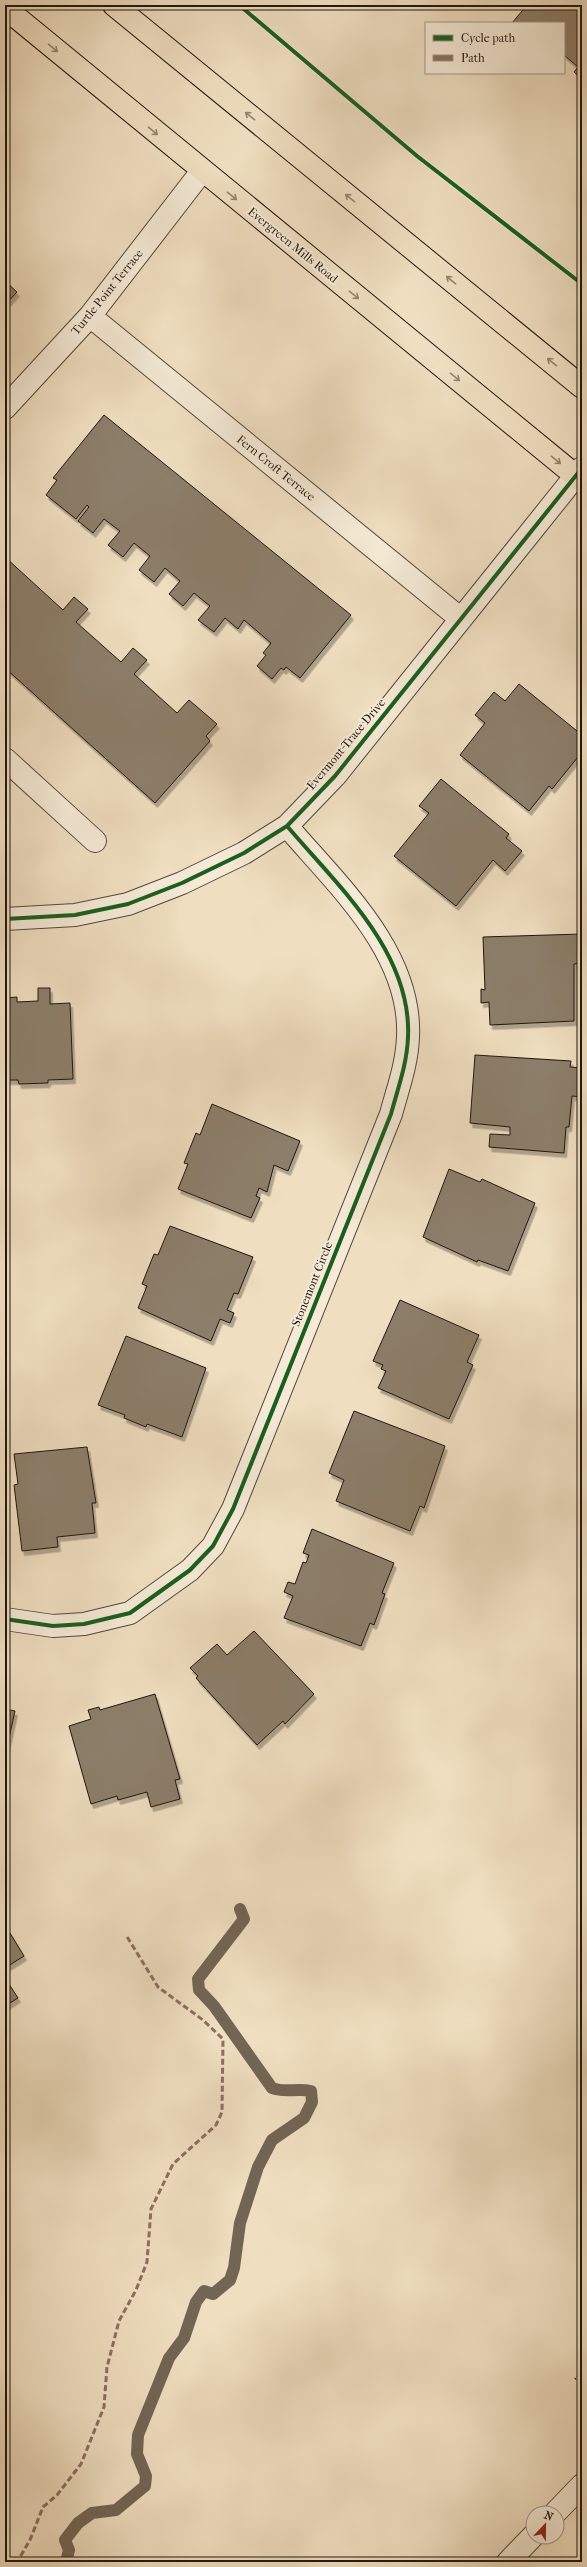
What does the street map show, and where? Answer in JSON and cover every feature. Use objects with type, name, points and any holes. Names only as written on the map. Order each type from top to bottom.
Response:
[{"type":"main road","points":[[114,5],[582,387]]},
{"type":"main road","name":"Evergreen Mills Road","points":[[5,8],[202,171],[580,475]]},
{"type":"street","name":"Turtle Point Terrace","points":[[5,408],[90,316],[202,171]]},
{"type":"street","name":"Fern Croft Terrace","points":[[90,316],[462,619]]},
{"type":"street","name":"Evermont Trace Drive","points":[[5,919],[75,915],[128,904],[182,883],[237,856],[287,826],[335,776],[580,475]]},
{"type":"street","points":[[5,760],[95,841]]},
{"type":"street","name":"Stonemont Circle","points":[[5,1619],[53,1626],[84,1624],[130,1613],[190,1570],[213,1546],[233,1509],[391,1114],[406,1063],[408,1035],[403,993],[385,949],[354,904],[287,826]]},
{"type":"street","points":[[563,2505],[582,2485]]},
{"type":"street","points":[[508,2562],[525,2544]]},
{"type":"path","points":[[239,5],[417,156],[582,284]]},
{"type":"path","points":[[575,2379],[582,2373]]},
{"type":"building","points":[[527,5],[582,5],[582,79],[574,72],[578,67],[565,56],[565,22],[513,22]]},
{"type":"building","points":[[5,281],[17,292],[5,305]]},
{"type":"building","points":[[104,415],[351,615],[300,678],[286,667],[284,670],[281,668],[272,679],[257,666],[266,655],[263,653],[271,643],[244,620],[238,629],[225,618],[214,632],[198,620],[210,606],[194,593],[183,606],[169,594],[180,581],[165,568],[154,582],[139,570],[150,556],[134,543],[123,557],[108,545],[120,531],[104,519],[93,533],[78,521],[89,507],[87,505],[76,519],[46,495],[57,480],[53,478]]},
{"type":"building","points":[[5,557],[63,610],[74,597],[88,609],[76,622],[121,662],[133,648],[147,660],[134,674],[177,713],[189,700],[217,724],[206,736],[210,741],[155,803],[5,668]]},
{"type":"building","points":[[519,684],[582,735],[582,752],[552,789],[549,786],[529,811],[460,755],[485,723],[475,715],[494,692],[505,701]]},
{"type":"building","points":[[441,779],[509,834],[506,838],[522,851],[505,871],[493,860],[456,906],[394,856],[429,813],[419,806]]},
{"type":"building","points":[[582,934],[582,963],[574,964],[574,1021],[490,1025],[489,1002],[481,1003],[481,989],[485,990],[483,937]]},
{"type":"building","points":[[38,988],[50,988],[50,1004],[70,1003],[73,1079],[48,1080],[48,1083],[19,1084],[18,1080],[5,1080],[5,998],[17,997],[17,1002],[38,1001]]},
{"type":"building","points":[[475,1055],[571,1061],[570,1067],[582,1068],[582,1097],[572,1096],[569,1127],[566,1127],[564,1153],[489,1147],[490,1134],[510,1135],[510,1127],[470,1123]]},
{"type":"building","points":[[212,1104],[300,1141],[288,1171],[274,1165],[267,1192],[259,1188],[256,1196],[260,1198],[251,1218],[178,1189],[188,1164],[184,1163],[196,1133],[200,1135]]},
{"type":"building","points":[[449,1169],[480,1182],[482,1179],[535,1203],[508,1271],[478,1260],[477,1262],[423,1237]]},
{"type":"building","points":[[170,1226],[253,1257],[238,1294],[234,1293],[227,1310],[234,1313],[230,1323],[220,1319],[211,1341],[138,1308],[147,1286],[142,1284],[154,1254],[158,1255]]},
{"type":"building","points":[[400,1300],[479,1335],[467,1362],[473,1365],[449,1419],[378,1388],[386,1371],[381,1369],[383,1365],[373,1361]]},
{"type":"building","points":[[126,1336],[206,1368],[182,1437],[147,1424],[146,1427],[124,1418],[125,1415],[98,1405]]},
{"type":"building","points":[[354,1411],[445,1446],[424,1508],[420,1506],[410,1531],[336,1501],[344,1480],[329,1473]]},
{"type":"building","points":[[87,1447],[96,1503],[92,1503],[95,1533],[57,1537],[58,1547],[22,1551],[14,1485],[18,1484],[14,1454]]},
{"type":"building","points":[[312,1529],[394,1563],[382,1593],[385,1594],[374,1625],[370,1623],[361,1646],[284,1618],[293,1596],[284,1592],[288,1582],[295,1584],[303,1562],[306,1563],[309,1555],[303,1553]]},
{"type":"building","points":[[254,1631],[314,1694],[285,1724],[283,1721],[257,1745],[196,1678],[198,1676],[190,1668],[217,1644],[227,1655]]},
{"type":"building","points":[[155,1694],[180,1779],[175,1780],[180,1799],[151,1807],[147,1792],[118,1800],[117,1796],[91,1804],[69,1726],[91,1719],[88,1710],[99,1707],[100,1710]]},
{"type":"building","points":[[5,1709],[15,1711],[5,1756]]},
{"type":"building","points":[[10,1933],[24,1956],[5,1968],[5,1936]]},
{"type":"building","points":[[5,1978],[18,1998],[5,2006]]},
{"type":"waterway","points":[[66,2562],[69,2550],[65,2540],[78,2523],[92,2513],[116,2510],[145,2486],[146,2476],[137,2454],[138,2435],[169,2358],[184,2338],[196,2302],[204,2291],[213,2294],[230,2280],[234,2268],[240,2223],[258,2167],[272,2140],[304,2118],[312,2102],[311,2091],[282,2090],[272,2088],[214,2006],[199,1990],[198,1979],[244,1919],[240,1909]]},
{"type":"marked path","points":[[14,2562],[20,2557],[30,2540],[43,2507],[57,2495],[81,2464],[104,2407],[107,2367],[119,2321],[136,2290],[147,2262],[151,2209],[173,2164],[216,2125],[222,2112],[223,2039],[203,2020],[158,1987],[126,1935]]},
{"type":"cycle path","points":[[239,5],[417,156],[582,284]]},
{"type":"cycle path","points":[[5,919],[75,915],[128,904],[182,883],[244,853],[287,826],[335,776],[582,468]]},
{"type":"cycle path","points":[[5,1619],[53,1626],[84,1624],[130,1613],[190,1570],[213,1546],[233,1509],[391,1114],[404,1066],[408,1037],[406,1006],[398,976],[385,948],[368,922],[328,872],[287,826]]}]
